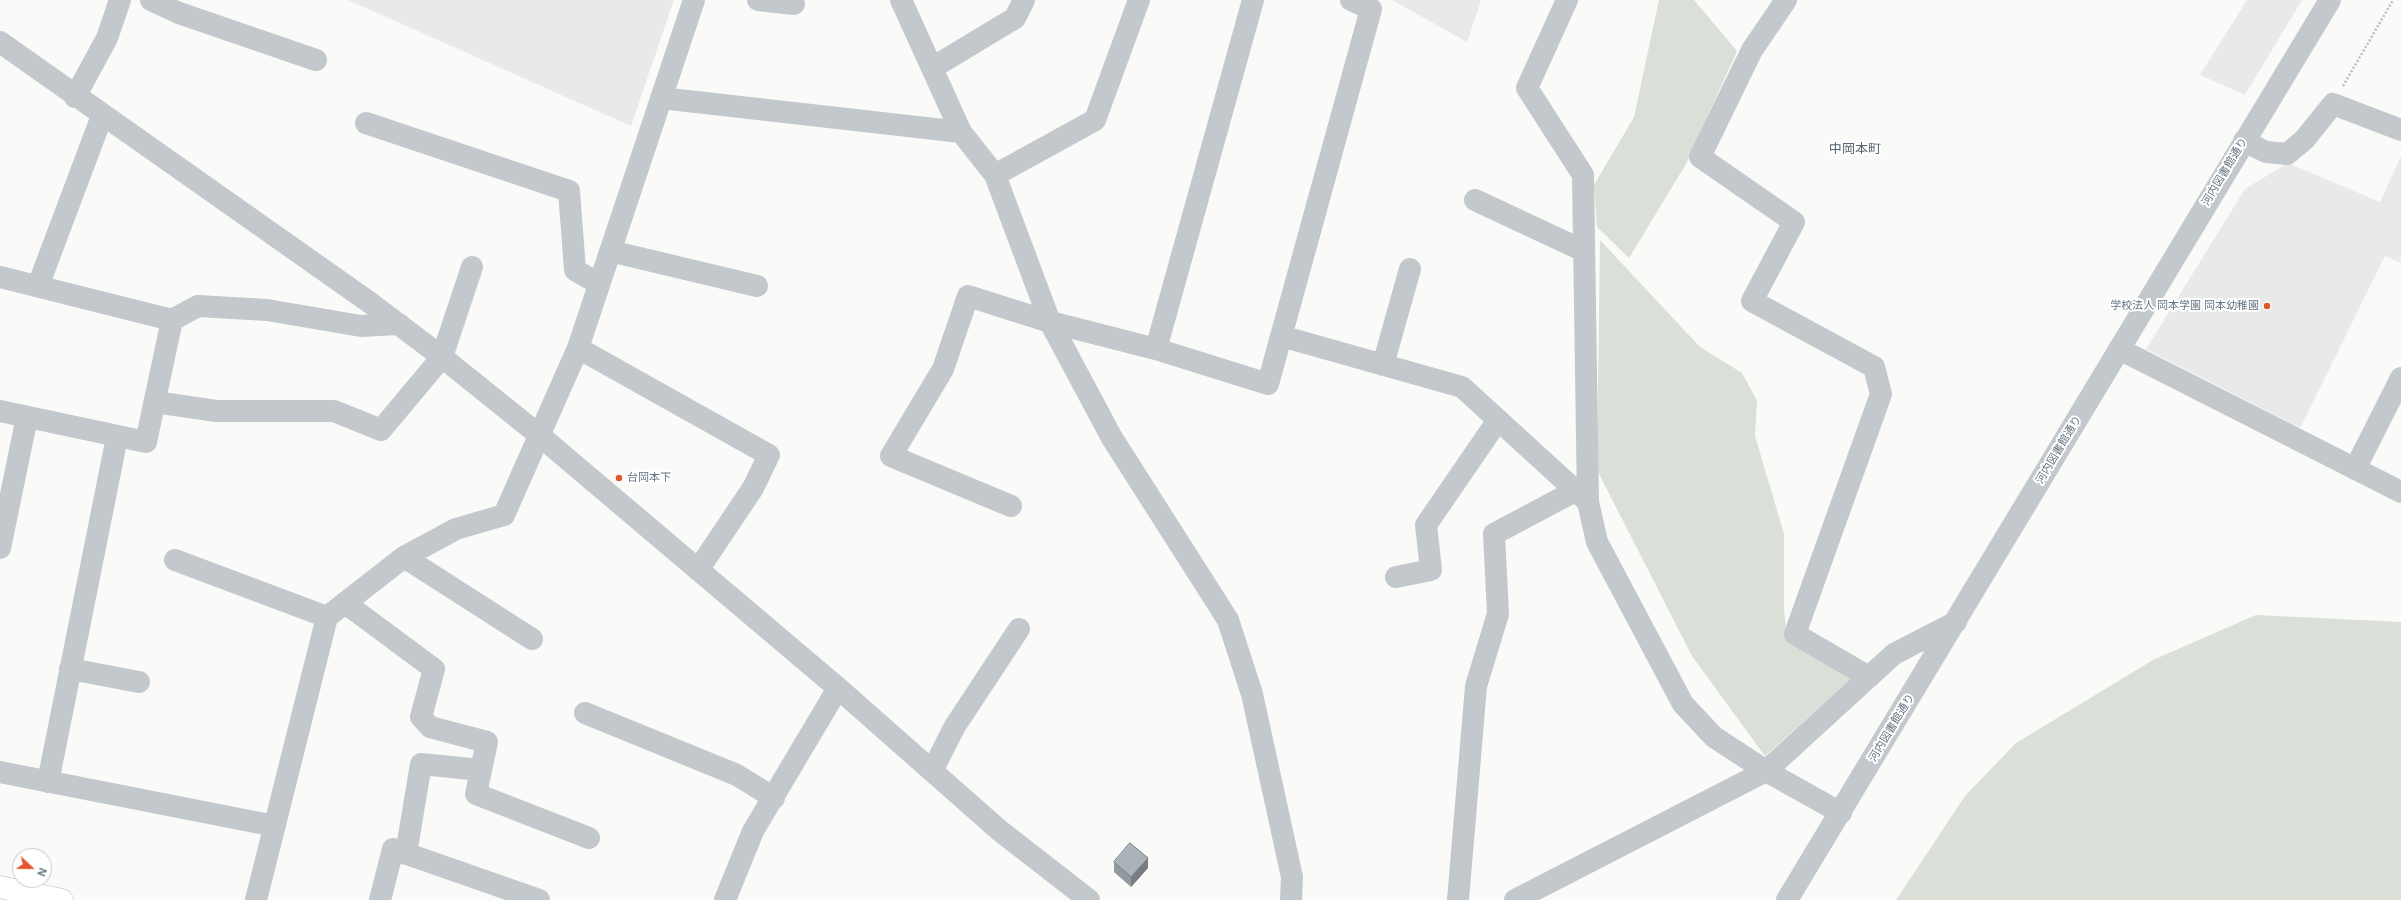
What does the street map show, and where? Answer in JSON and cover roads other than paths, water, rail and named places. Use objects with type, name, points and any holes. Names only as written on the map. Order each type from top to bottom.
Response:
[{"type":"main road","points":[[0,887],[62,900]]},
{"type":"street","points":[[75,96],[107,38],[120,0]]},
{"type":"street","points":[[151,0],[179,13],[316,60]]},
{"type":"street","points":[[256,900],[328,617],[404,557],[456,529],[504,515],[578,348],[694,0]]},
{"type":"street","points":[[758,0],[794,4]]},
{"type":"street","points":[[901,0],[961,132],[995,175],[1050,322],[1112,438],[1228,620],[1252,694],[1259,724],[1292,877],[1291,900]]},
{"type":"street","points":[[932,68],[1015,18],[1024,0]]},
{"type":"street","points":[[995,175],[1095,120],[1140,0]]},
{"type":"street","points":[[1156,349],[1253,0]]},
{"type":"street","points":[[1011,506],[891,456],[943,369],[968,296],[1050,322],[1156,349],[1268,384],[1371,9],[1351,0]]},
{"type":"street","points":[[1567,0],[1527,88],[1583,175],[1584,251],[1582,496],[1598,542],[1683,704],[1714,737],[1766,771],[1841,813]]},
{"type":"street","points":[[1786,0],[1752,50],[1700,157],[1794,222],[1752,301],[1874,367],[1881,394],[1795,634],[1869,677]]},
{"type":"street","name":"河内図書館通り","points":[[1787,900],[1841,813],[2330,0]]},
{"type":"street","points":[[0,42],[102,116],[262,226],[399,324],[442,357],[539,435],[838,688],[998,830],[1089,900]]},
{"type":"street","points":[[661,98],[961,132]]},
{"type":"street","points":[[2244,141],[2266,152],[2287,154],[2304,140],[2333,104],[2401,130]]},
{"type":"street","points":[[38,286],[102,116]]},
{"type":"street","points":[[366,123],[569,191],[575,270],[599,284]]},
{"type":"street","points":[[1476,200],[1584,251]]},
{"type":"street","points":[[610,250],[757,286]]},
{"type":"street","points":[[155,402],[216,411],[334,411],[381,430],[442,357],[472,267]]},
{"type":"street","points":[[1384,365],[1410,269]]},
{"type":"street","points":[[0,277],[172,320],[198,306],[267,310],[361,326],[399,324]]},
{"type":"street","points":[[0,411],[146,442],[172,320]]},
{"type":"street","points":[[1281,336],[1462,387],[1582,496]]},
{"type":"street","points":[[578,348],[769,455],[753,488],[698,570]]},
{"type":"street","points":[[2119,349],[2401,492]]},
{"type":"street","points":[[2355,469],[2401,378]]},
{"type":"street","points":[[0,548],[27,417]]},
{"type":"street","points":[[1396,577],[1431,570],[1426,525],[1498,420]]},
{"type":"street","points":[[48,782],[118,437]]},
{"type":"street","points":[[1458,900],[1476,686],[1498,614],[1494,534],[1582,496]]},
{"type":"street","points":[[404,557],[532,639]]},
{"type":"street","points":[[175,560],[328,617]]},
{"type":"street","points":[[345,603],[434,669],[421,717],[430,727],[487,742],[476,794],[589,838]]},
{"type":"street","points":[[1515,900],[1766,771],[1894,654],[1956,622]]},
{"type":"street","points":[[932,771],[955,726],[1019,629]]},
{"type":"street","points":[[70,669],[139,682]]},
{"type":"street","points":[[725,900],[753,831],[838,688]]},
{"type":"street","points":[[585,713],[737,775],[774,798]]},
{"type":"street","points":[[406,854],[421,764],[481,770]]},
{"type":"street","points":[[0,772],[275,826]]},
{"type":"street","points":[[380,900],[393,849],[539,900]]},
{"type":"place","name":"学校法人 岡本学園 岡本幼稚園","points":[[2267,306]]},
{"type":"place","name":"台岡本下","points":[[619,478]]},
{"type":"district","name":"中岡本町","points":[[1855,150]]}]
